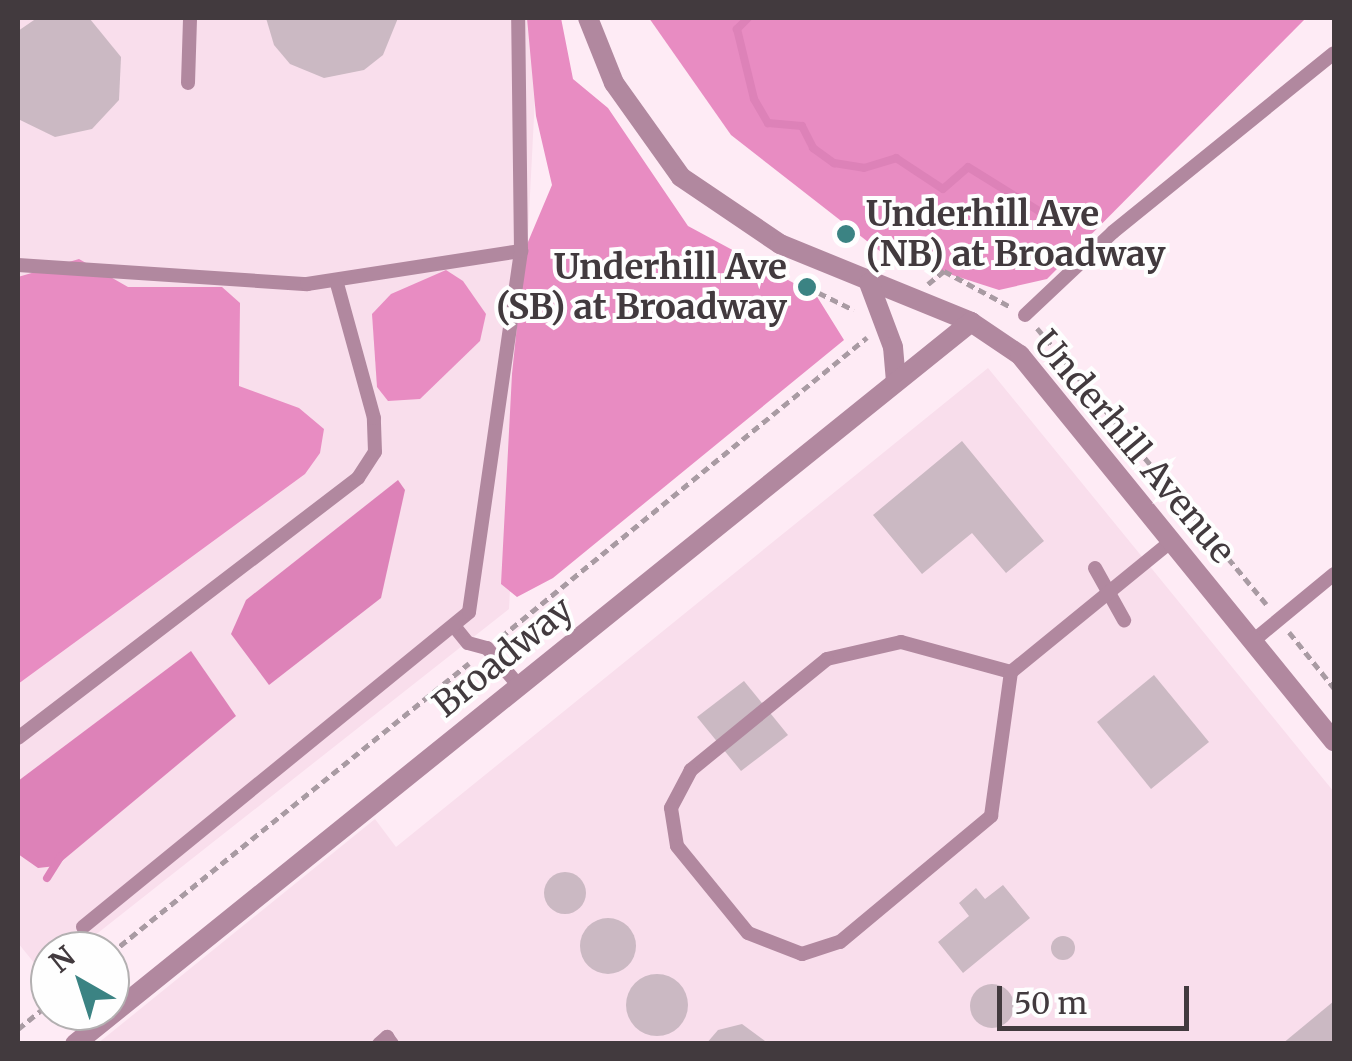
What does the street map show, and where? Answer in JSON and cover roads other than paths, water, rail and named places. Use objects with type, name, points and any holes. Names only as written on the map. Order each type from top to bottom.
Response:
[{"type":"street","name":"Underhill Avenue","points":[[588,18],[623,98],[681,177],[780,244],[972,322],[1042,378],[1334,741]]},
{"type":"street","points":[[869,283],[893,347],[896,381]]},
{"type":"street","name":"Broadway","points":[[75,1044],[972,322]]},
{"type":"lane","points":[[188,82],[190,18]]},
{"type":"lane","points":[[83,927],[469,612],[520,251],[518,18]]},
{"type":"lane","points":[[1025,315],[1113,232],[1334,54]]},
{"type":"lane","points":[[18,265],[307,284],[520,251]]},
{"type":"lane","points":[[18,738],[358,478],[374,452],[374,418],[336,280]]},
{"type":"lane","points":[[1011,672],[901,642],[827,659],[691,770],[670,808],[678,846],[748,933],[802,954],[840,942],[991,816],[1011,672],[1173,540]]},
{"type":"lane","points":[[1094,568],[1124,620]]},
{"type":"lane","points":[[1252,641],[1334,574]]},
{"type":"lane","points":[[454,626],[468,642],[487,648],[519,686]]},
{"type":"lane","points":[[379,1044],[386,1038],[392,1044]]},
{"type":"waterway","points":[[748,18],[737,29],[754,99],[768,123],[802,126],[813,148],[834,163],[864,168],[896,158],[943,189],[968,167],[1052,219]]},
{"type":"waterway","points":[[47,878],[60,857]]},
{"type":"place","name":"Underhill Ave (NB) at Broadway","points":[[846,234]]},
{"type":"place","name":"Underhill Ave (SB) at Broadway","points":[[807,287]]}]
